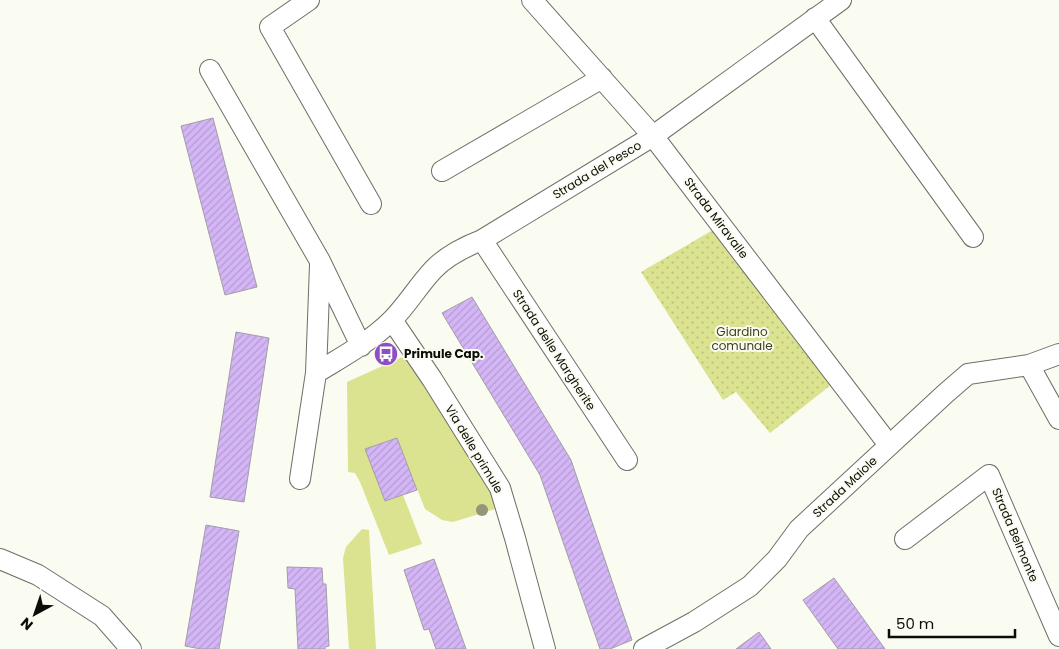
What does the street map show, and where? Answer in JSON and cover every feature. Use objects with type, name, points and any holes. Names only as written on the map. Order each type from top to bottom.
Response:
[{"type":"street","points":[[309,0],[270,27],[371,204]]},
{"type":"street","name":"Strada Miravalle","points":[[532,0],[653,136],[889,445]]},
{"type":"street","name":"Strada del Pesco","points":[[316,373],[360,346],[392,320],[434,269],[447,258],[467,246],[482,240],[653,136],[842,0]]},
{"type":"street","points":[[815,18],[973,237]]},
{"type":"street","points":[[210,70],[320,261],[360,346]]},
{"type":"street","points":[[442,171],[602,78]]},
{"type":"street","name":"Strada delle Margherite","points":[[482,240],[627,460]]},
{"type":"street","points":[[300,480],[316,373],[320,261]]},
{"type":"street","name":"Via delle primule","points":[[392,320],[432,379],[500,488],[545,649]]},
{"type":"street","name":"Strada Maiole","points":[[644,649],[694,622],[750,586],[777,559],[799,529],[968,374],[1029,365],[1059,354]]},
{"type":"street","points":[[1029,365],[1059,419]]},
{"type":"street","name":"Strada Belmonte","points":[[905,538],[989,475],[1059,636]]},
{"type":"street","points":[[0,559],[38,575],[102,616],[131,649]]},
{"type":"green space","name":"Giardino comunale","points":[[718,227],[836,381],[770,433],[736,392],[723,400],[641,272]]},
{"type":"green space","points":[[409,354],[502,507],[453,522],[442,520],[425,509],[397,438],[365,449],[385,501],[403,495],[422,544],[389,555],[360,482],[355,473],[348,472],[347,382]]},
{"type":"green space","points":[[362,529],[369,530],[376,649],[349,649],[343,558],[346,547]]},
{"type":"building","points":[[213,118],[257,287],[225,295],[181,126]]},
{"type":"building","points":[[472,297],[571,460],[632,640],[610,649],[600,649],[540,475],[442,313]]},
{"type":"building","points":[[236,332],[269,338],[244,502],[210,497]]},
{"type":"building","points":[[397,438],[417,490],[385,501],[365,449]]},
{"type":"building","points":[[206,525],[239,531],[219,649],[201,649],[185,646]]},
{"type":"building","points":[[434,559],[466,649],[436,649],[429,629],[424,630],[404,570]]},
{"type":"building","points":[[287,567],[322,568],[323,584],[326,584],[329,646],[325,647],[325,649],[298,649],[295,589],[288,588]]},
{"type":"building","points":[[834,578],[885,649],[838,649],[803,600]]},
{"type":"building","points":[[759,632],[771,649],[736,649]]},
{"type":"place","name":"Primule Cap.","points":[[386,354]]}]
